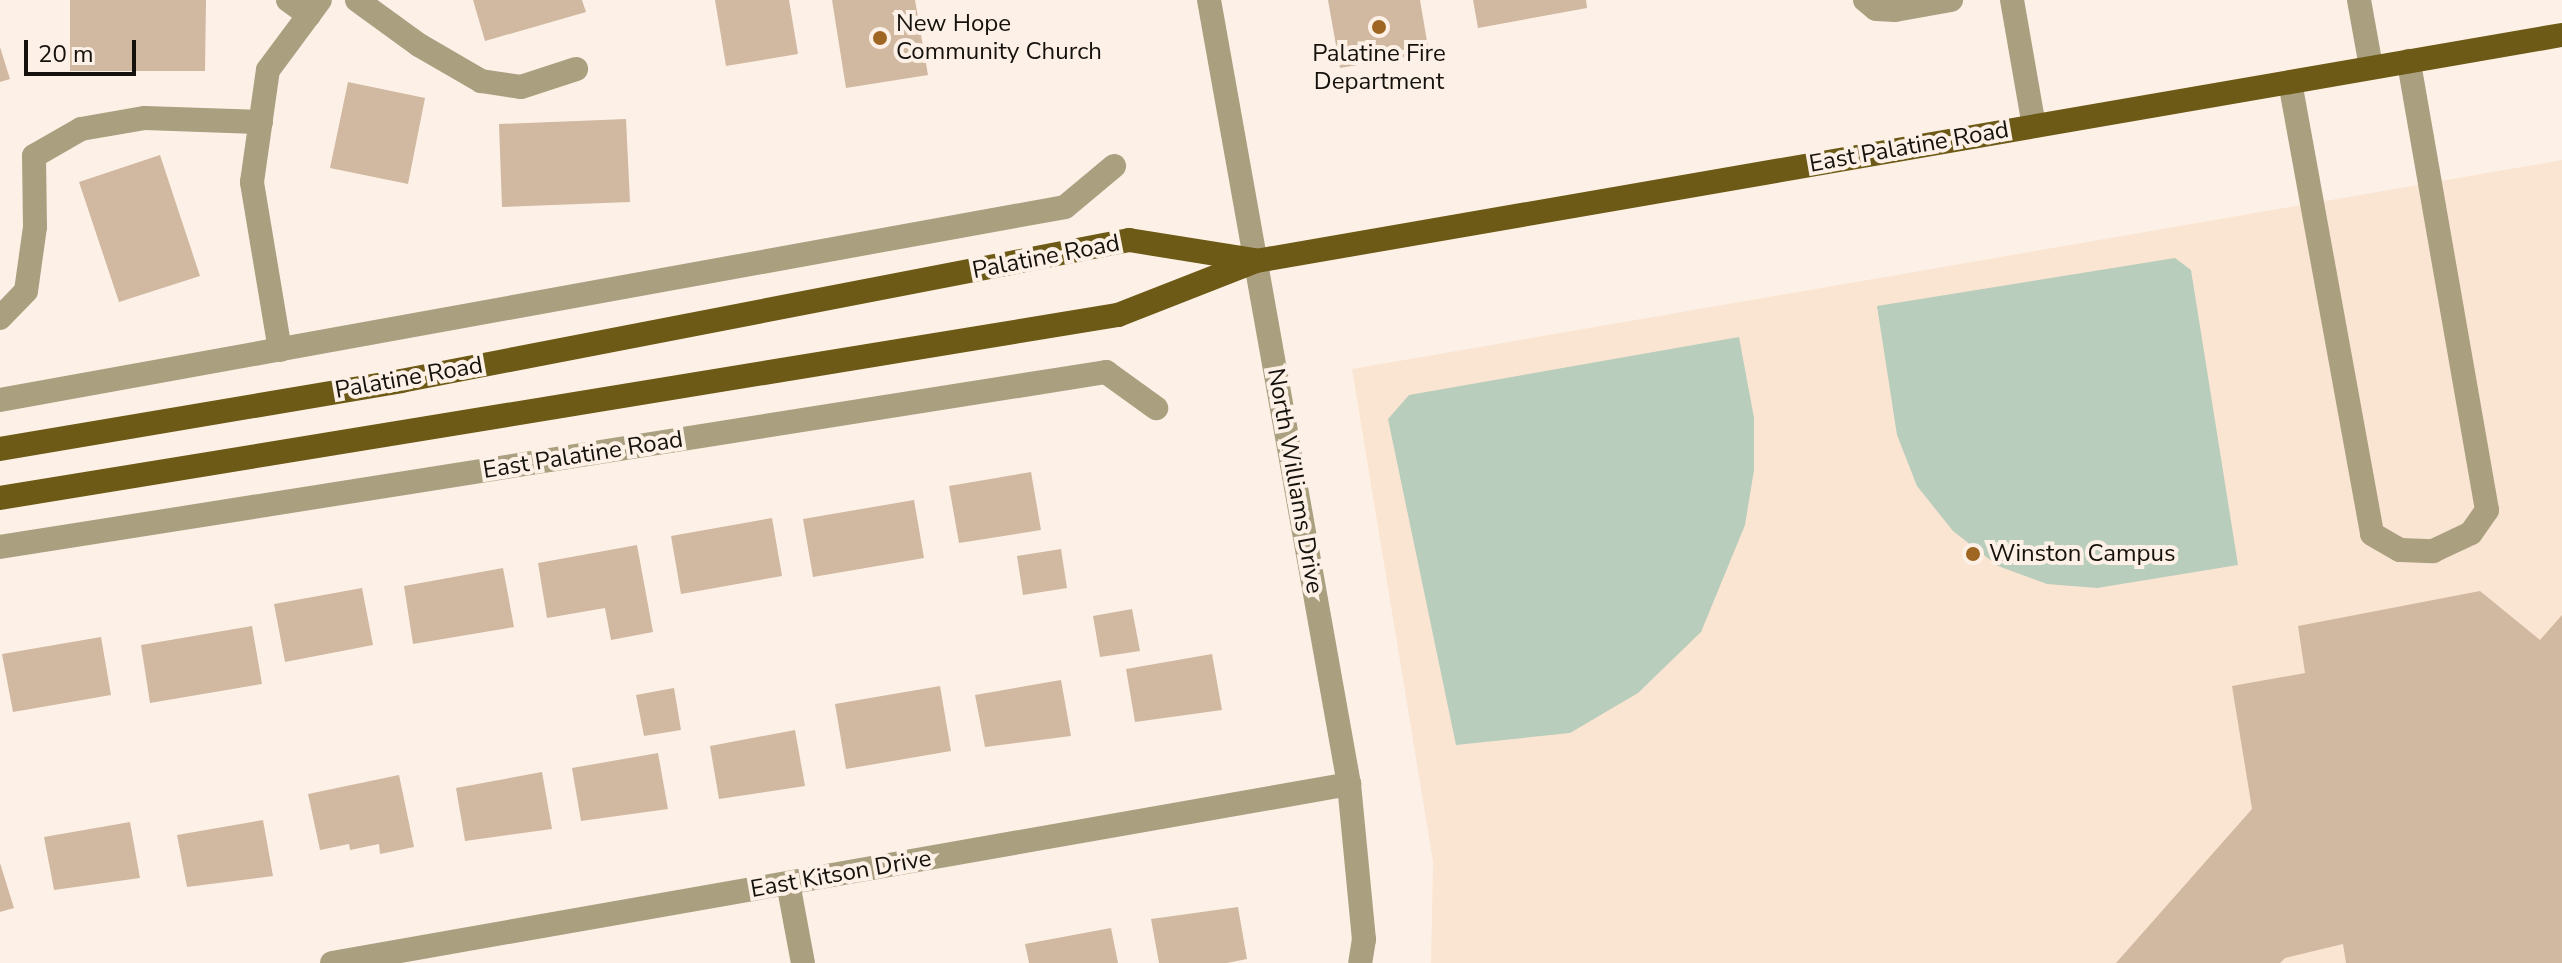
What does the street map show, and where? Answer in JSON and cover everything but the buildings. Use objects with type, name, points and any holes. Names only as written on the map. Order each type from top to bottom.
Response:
[{"type":"main road","name":"East Palatine Road","points":[[1256,261],[2562,35]]},
{"type":"main road","name":"Palatine Road","points":[[0,449],[401,381],[1129,240],[1256,261]]},
{"type":"main road","points":[[0,498],[1118,315],[1256,261]]},
{"type":"street","points":[[280,350],[252,182],[268,70],[314,8],[288,0]]},
{"type":"street","points":[[357,0],[419,45],[481,81],[521,87],[576,69]]},
{"type":"street","name":"North Williams Drive","points":[[1209,0],[1349,784],[1364,939],[1360,963]]},
{"type":"street","points":[[1865,0],[1876,9],[1895,10],[1951,0]]},
{"type":"street","points":[[2012,0],[2034,126]]},
{"type":"street","points":[[2359,0],[2371,67]]},
{"type":"street","points":[[2290,82],[2372,534],[2400,550],[2433,551],[2471,533],[2487,510],[2409,61]]},
{"type":"street","points":[[0,318],[26,291],[35,227],[34,156],[81,129],[145,118],[261,122]]},
{"type":"street","name":"Palatine Road","points":[[0,400],[1065,207],[1114,166]]},
{"type":"street","name":"East Palatine Road","points":[[0,547],[1106,372],[1156,408]]},
{"type":"street","name":"East Kitson Drive","points":[[332,963],[1349,784]]},
{"type":"street","points":[[788,883],[803,963]]},
{"type":"shaded area","name":"Winston Campus","points":[[2562,160],[2562,963],[1431,963],[1433,862],[1352,369]]},
{"type":"green space","points":[[2175,258],[2191,270],[2238,565],[2097,588],[2047,584],[1998,566],[1953,531],[1917,486],[1897,435],[1877,306]]},
{"type":"green space","points":[[1739,337],[1754,418],[1754,470],[1745,525],[1701,632],[1638,693],[1570,733],[1456,745],[1388,419],[1409,395]]},
{"type":"place","name":"Palatine Fire Department","points":[[1379,27]]},
{"type":"place","name":"New Hope Community Church","points":[[880,38]]},
{"type":"place","name":"Winston Campus","points":[[1973,554]]}]
